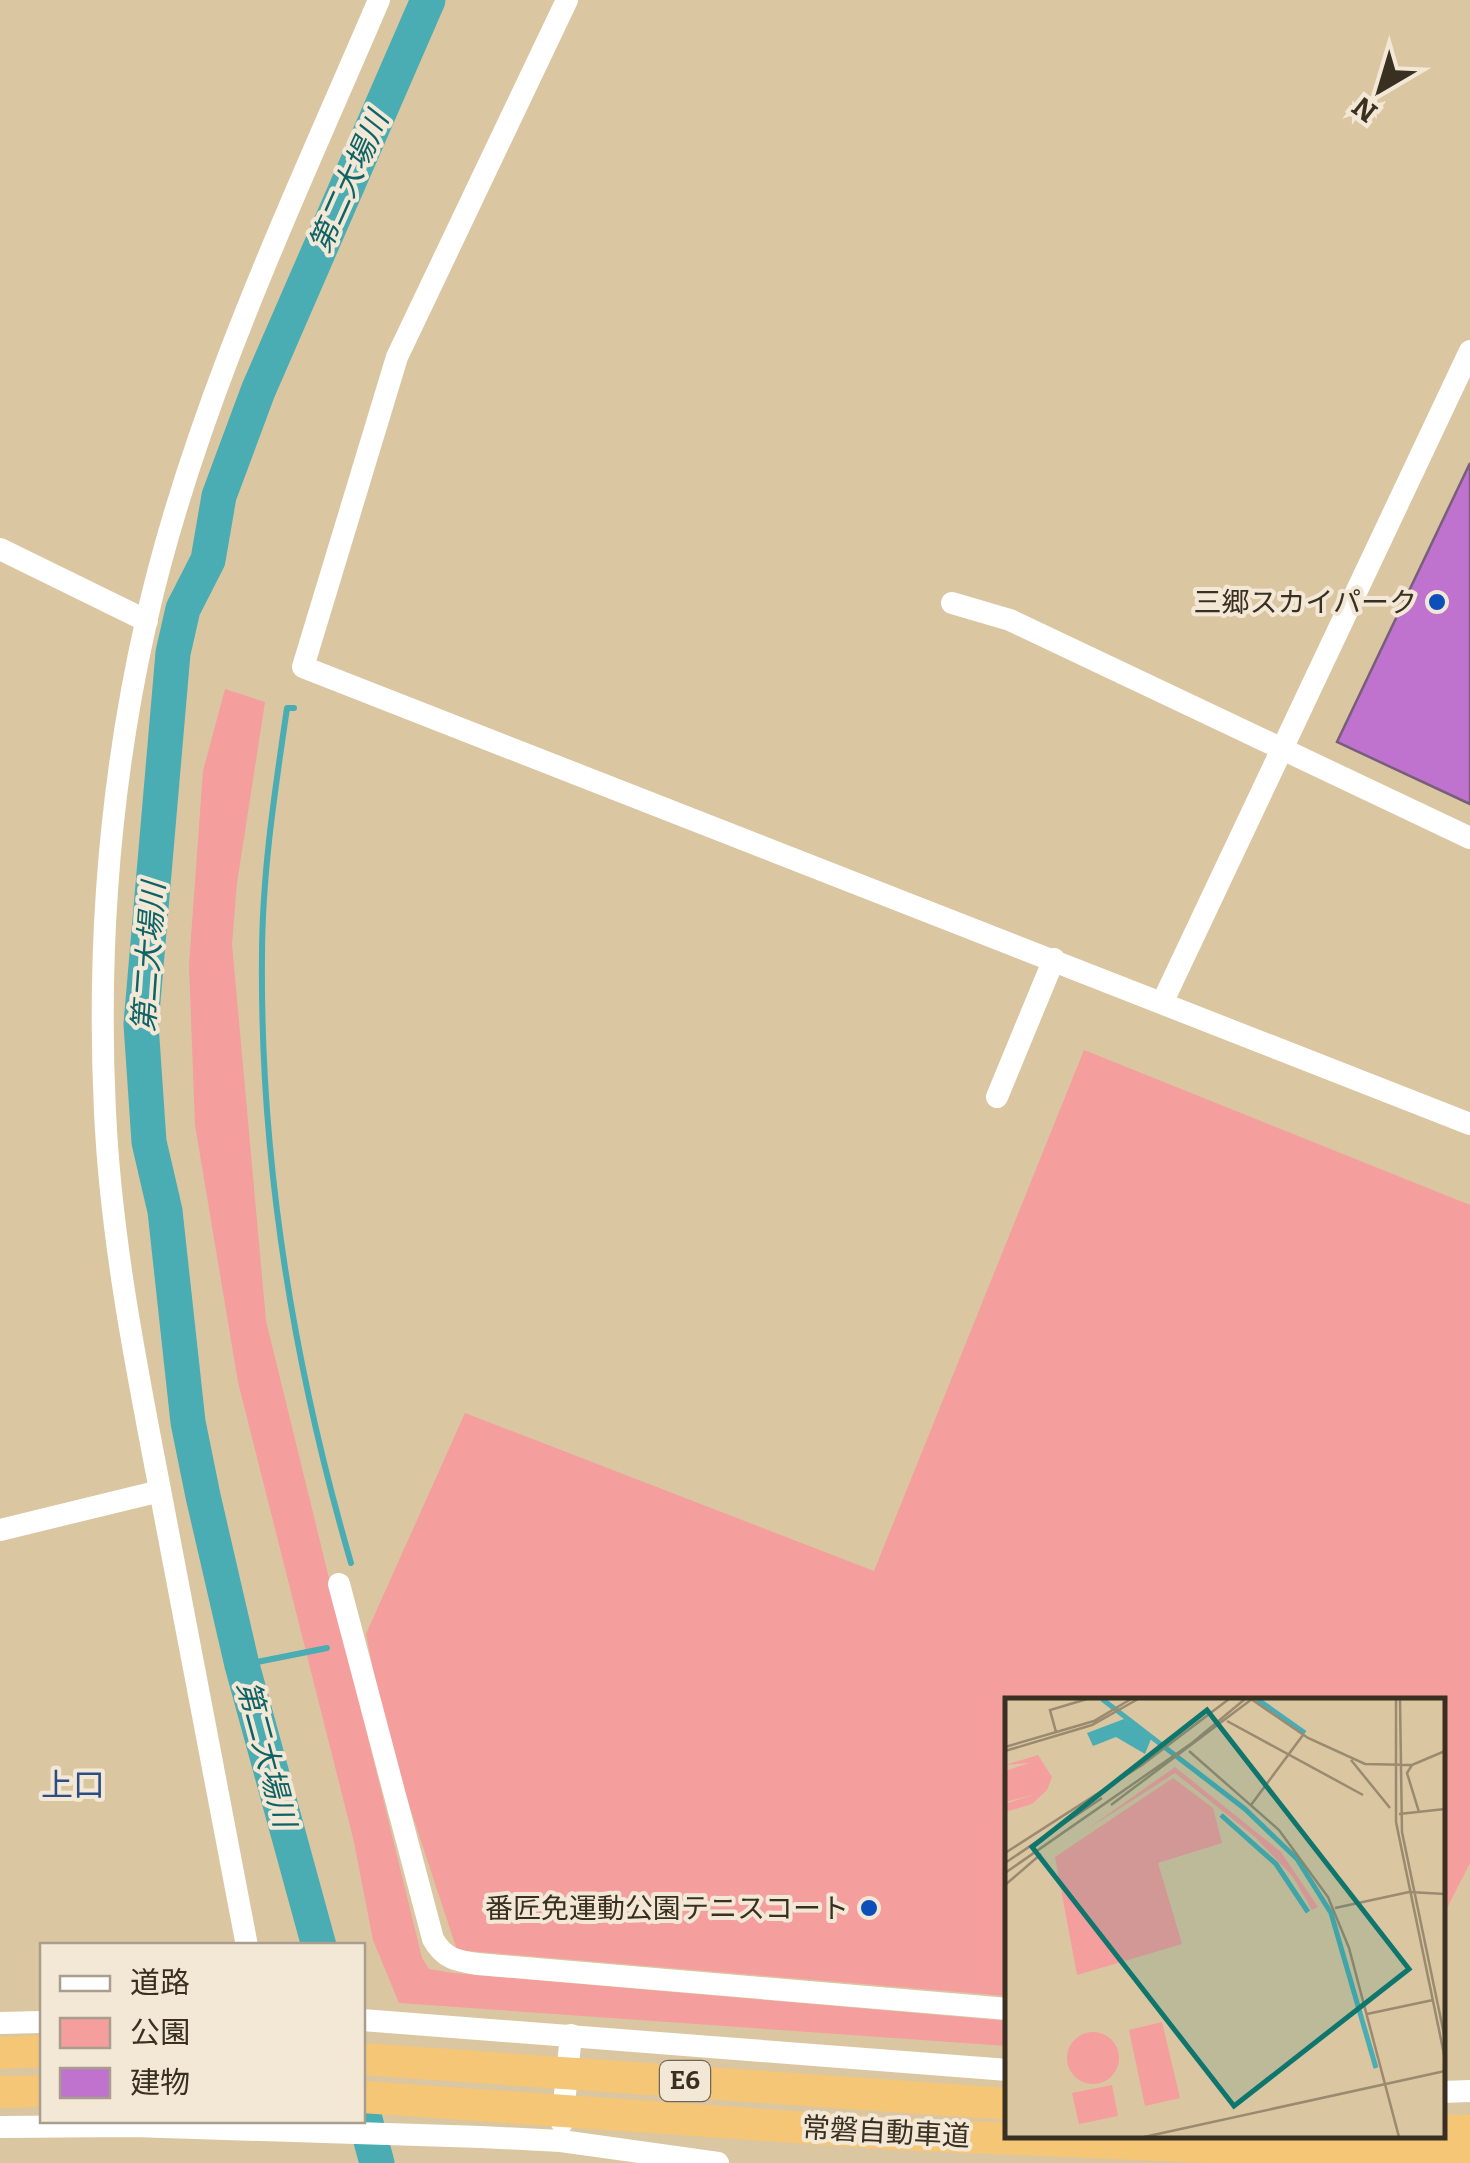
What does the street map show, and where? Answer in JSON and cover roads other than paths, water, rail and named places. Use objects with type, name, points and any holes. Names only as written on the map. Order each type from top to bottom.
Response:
[{"type":"highway","points":[[0,2052],[40,2051]]},
{"type":"highway","name":"常磐自動車道","points":[[365,2059],[1005,2104]]},
{"type":"highway","points":[[0,2092],[40,2091]]},
{"type":"highway","name":"常磐自動車道","points":[[365,2098],[895,2134],[1470,2158]]},
{"type":"highway","points":[[1445,2130],[1470,2131]]},
{"type":"highway","points":[[895,2134],[1051,2163]]},
{"type":"street","points":[[245,1943],[117,1252],[105,1112],[104,935],[109,865],[146,621],[194,452],[231,351],[379,0]]},
{"type":"street","points":[[567,0],[397,357],[303,667],[1470,1124]]},
{"type":"street","points":[[1163,1001],[1470,351]]},
{"type":"street","points":[[0,548],[146,621]]},
{"type":"street","points":[[952,604],[1010,620],[1470,838]]},
{"type":"street","points":[[998,1097],[1054,959]]},
{"type":"street","points":[[0,1530],[160,1490]]},
{"type":"street","points":[[339,1584],[440,1952],[478,1964],[1005,2009]]},
{"type":"street","points":[[365,2020],[1005,2070]]},
{"type":"street","points":[[0,2023],[40,2022]]},
{"type":"street","points":[[568,2149],[571,2035]]},
{"type":"street","points":[[1445,2092],[1470,2091]]},
{"type":"street","points":[[0,2127],[133,2123],[328,2132],[718,2163]]},
{"type":"street","points":[[1100,2163],[1106,2138]]},
{"type":"waterway","name":"第二大場川","points":[[318,1943],[242,1665],[188,1422],[165,1211],[149,1142],[141,1024],[173,653],[183,609],[208,560],[219,496],[258,391],[428,0]]},
{"type":"waterway","points":[[294,708],[287,708],[264,895],[267,1111],[297,1339],[351,1563]]},
{"type":"waterway","points":[[242,1665],[327,1648]]},
{"type":"waterway","name":"第二大場川","points":[[365,2119],[377,2163]]},
{"type":"place","name":"三郷スカイパーク","points":[[1437,602]]},
{"type":"place","name":"番匠免運動公園テニスコート","points":[[869,1908]]},
{"type":"district","name":"上口","points":[[73,1785]]}]
